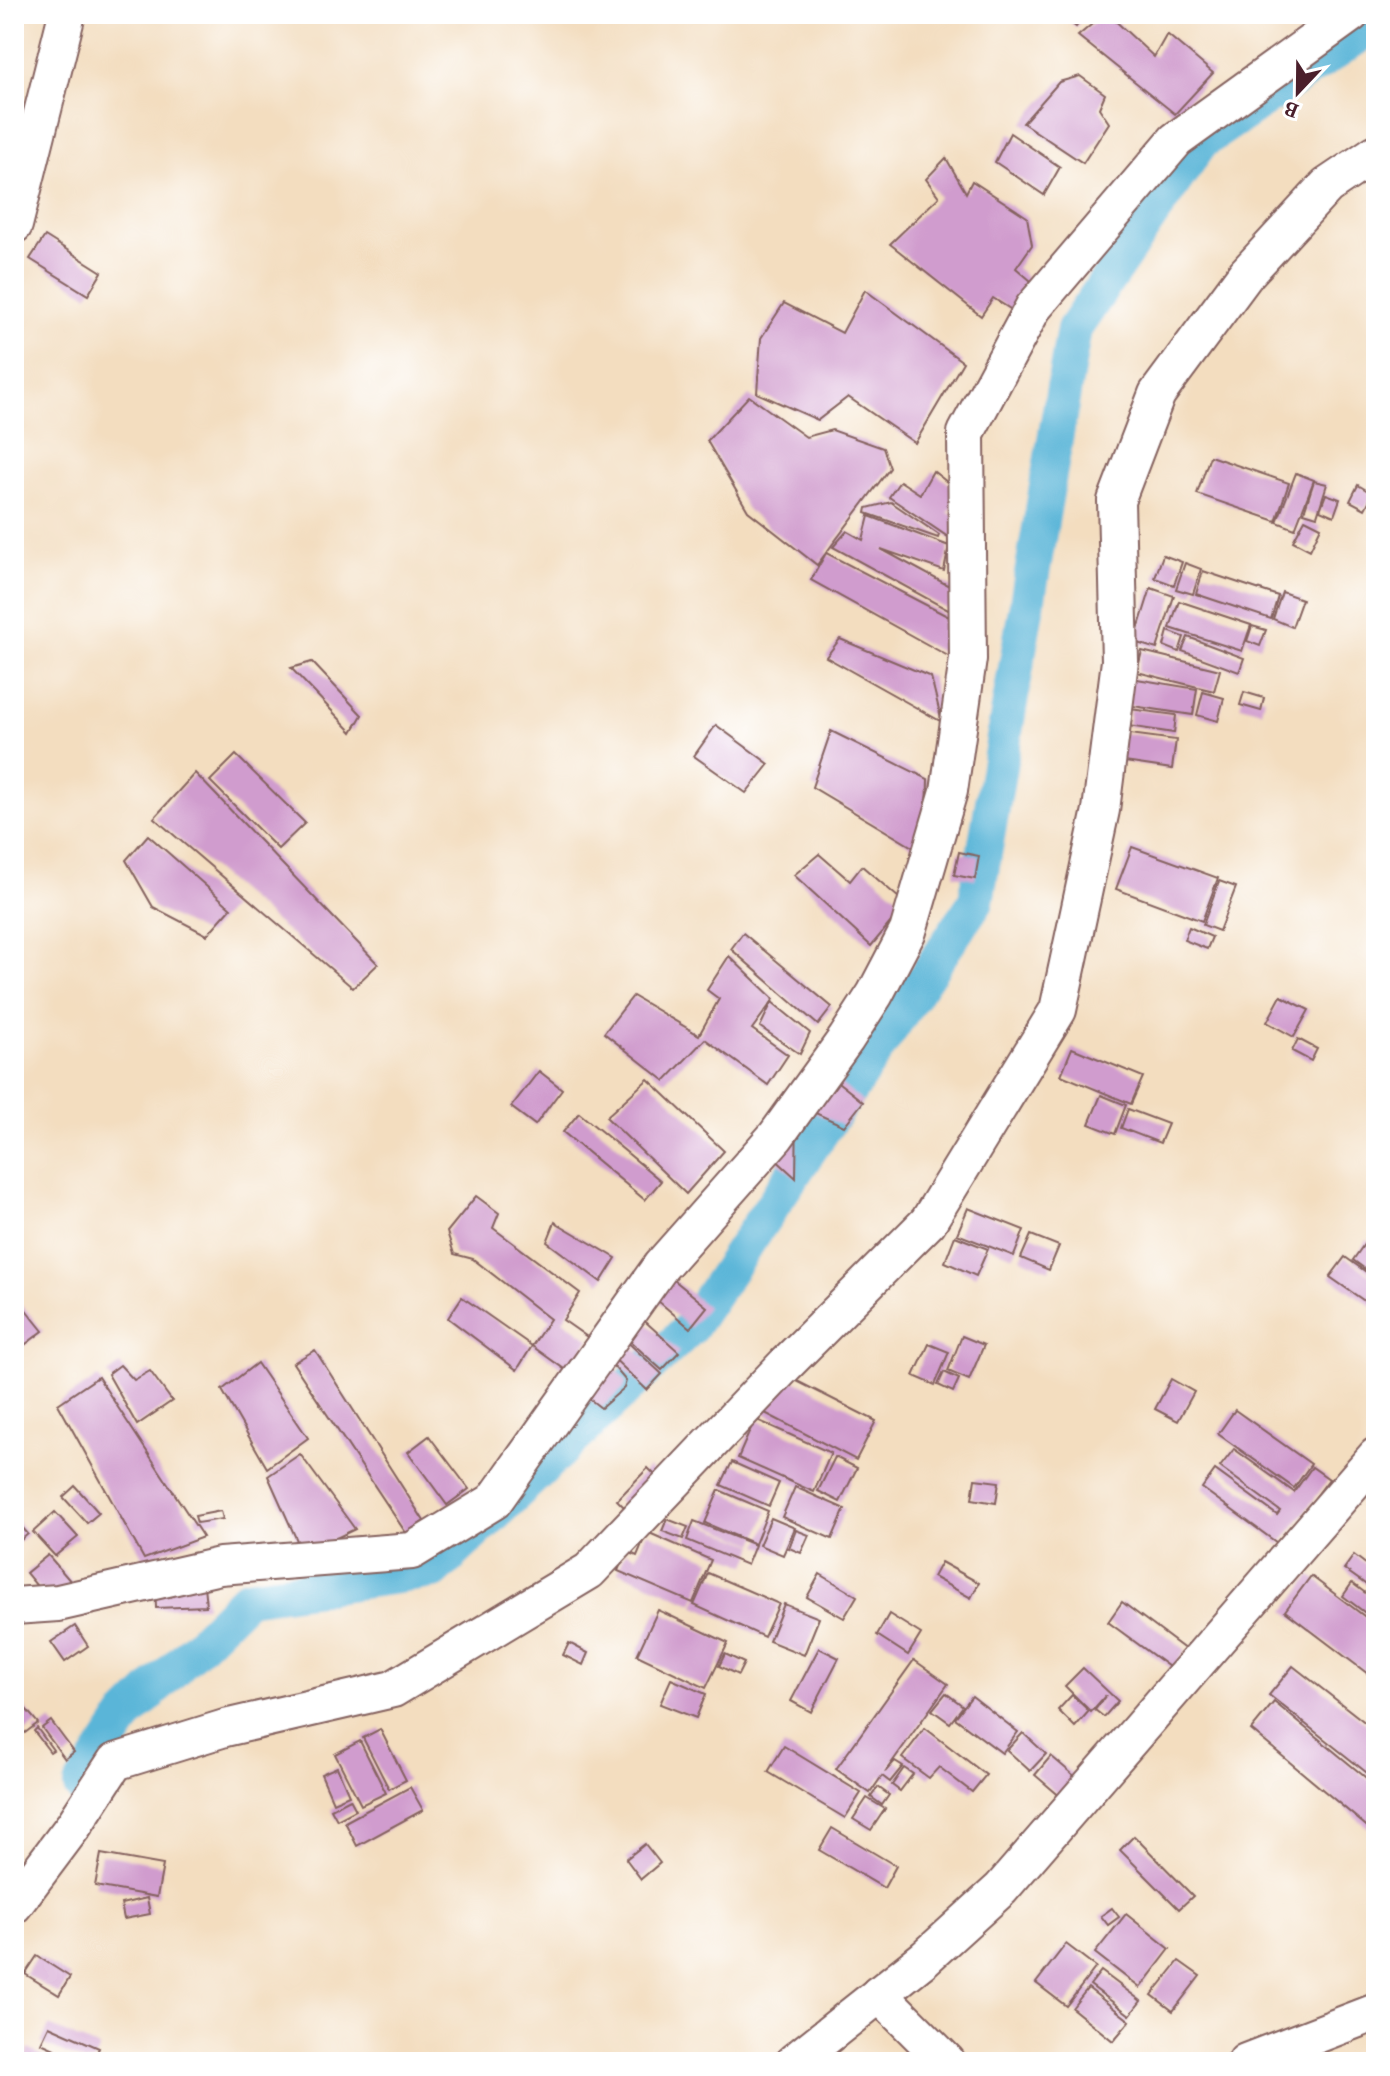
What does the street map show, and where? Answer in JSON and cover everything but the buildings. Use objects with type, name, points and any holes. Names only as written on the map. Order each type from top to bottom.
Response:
[{"type":"street","points":[[14,225],[67,14]]},
{"type":"street","points":[[14,1606],[58,1603],[220,1566],[412,1551],[494,1501],[661,1266],[776,1136],[875,994],[908,931],[949,791],[968,659],[966,433],[1033,308],[1176,140],[1351,14]]},
{"type":"street","points":[[14,1905],[74,1825],[115,1762],[225,1728],[393,1689],[589,1571],[785,1365],[928,1222],[1058,1010],[1101,810],[1120,661],[1116,501],[1157,394],[1256,263],[1327,186],[1376,153]]},
{"type":"street","points":[[794,2062],[925,1958],[1001,1889],[1376,1456]]},
{"type":"street","points":[[879,1994],[947,2062]]},
{"type":"street","points":[[1246,2062],[1376,2012]]},
{"type":"waterway","points":[[81,1786],[127,1716],[247,1597],[434,1571],[690,1328],[976,901],[1074,329],[1201,142],[1376,24]]}]
